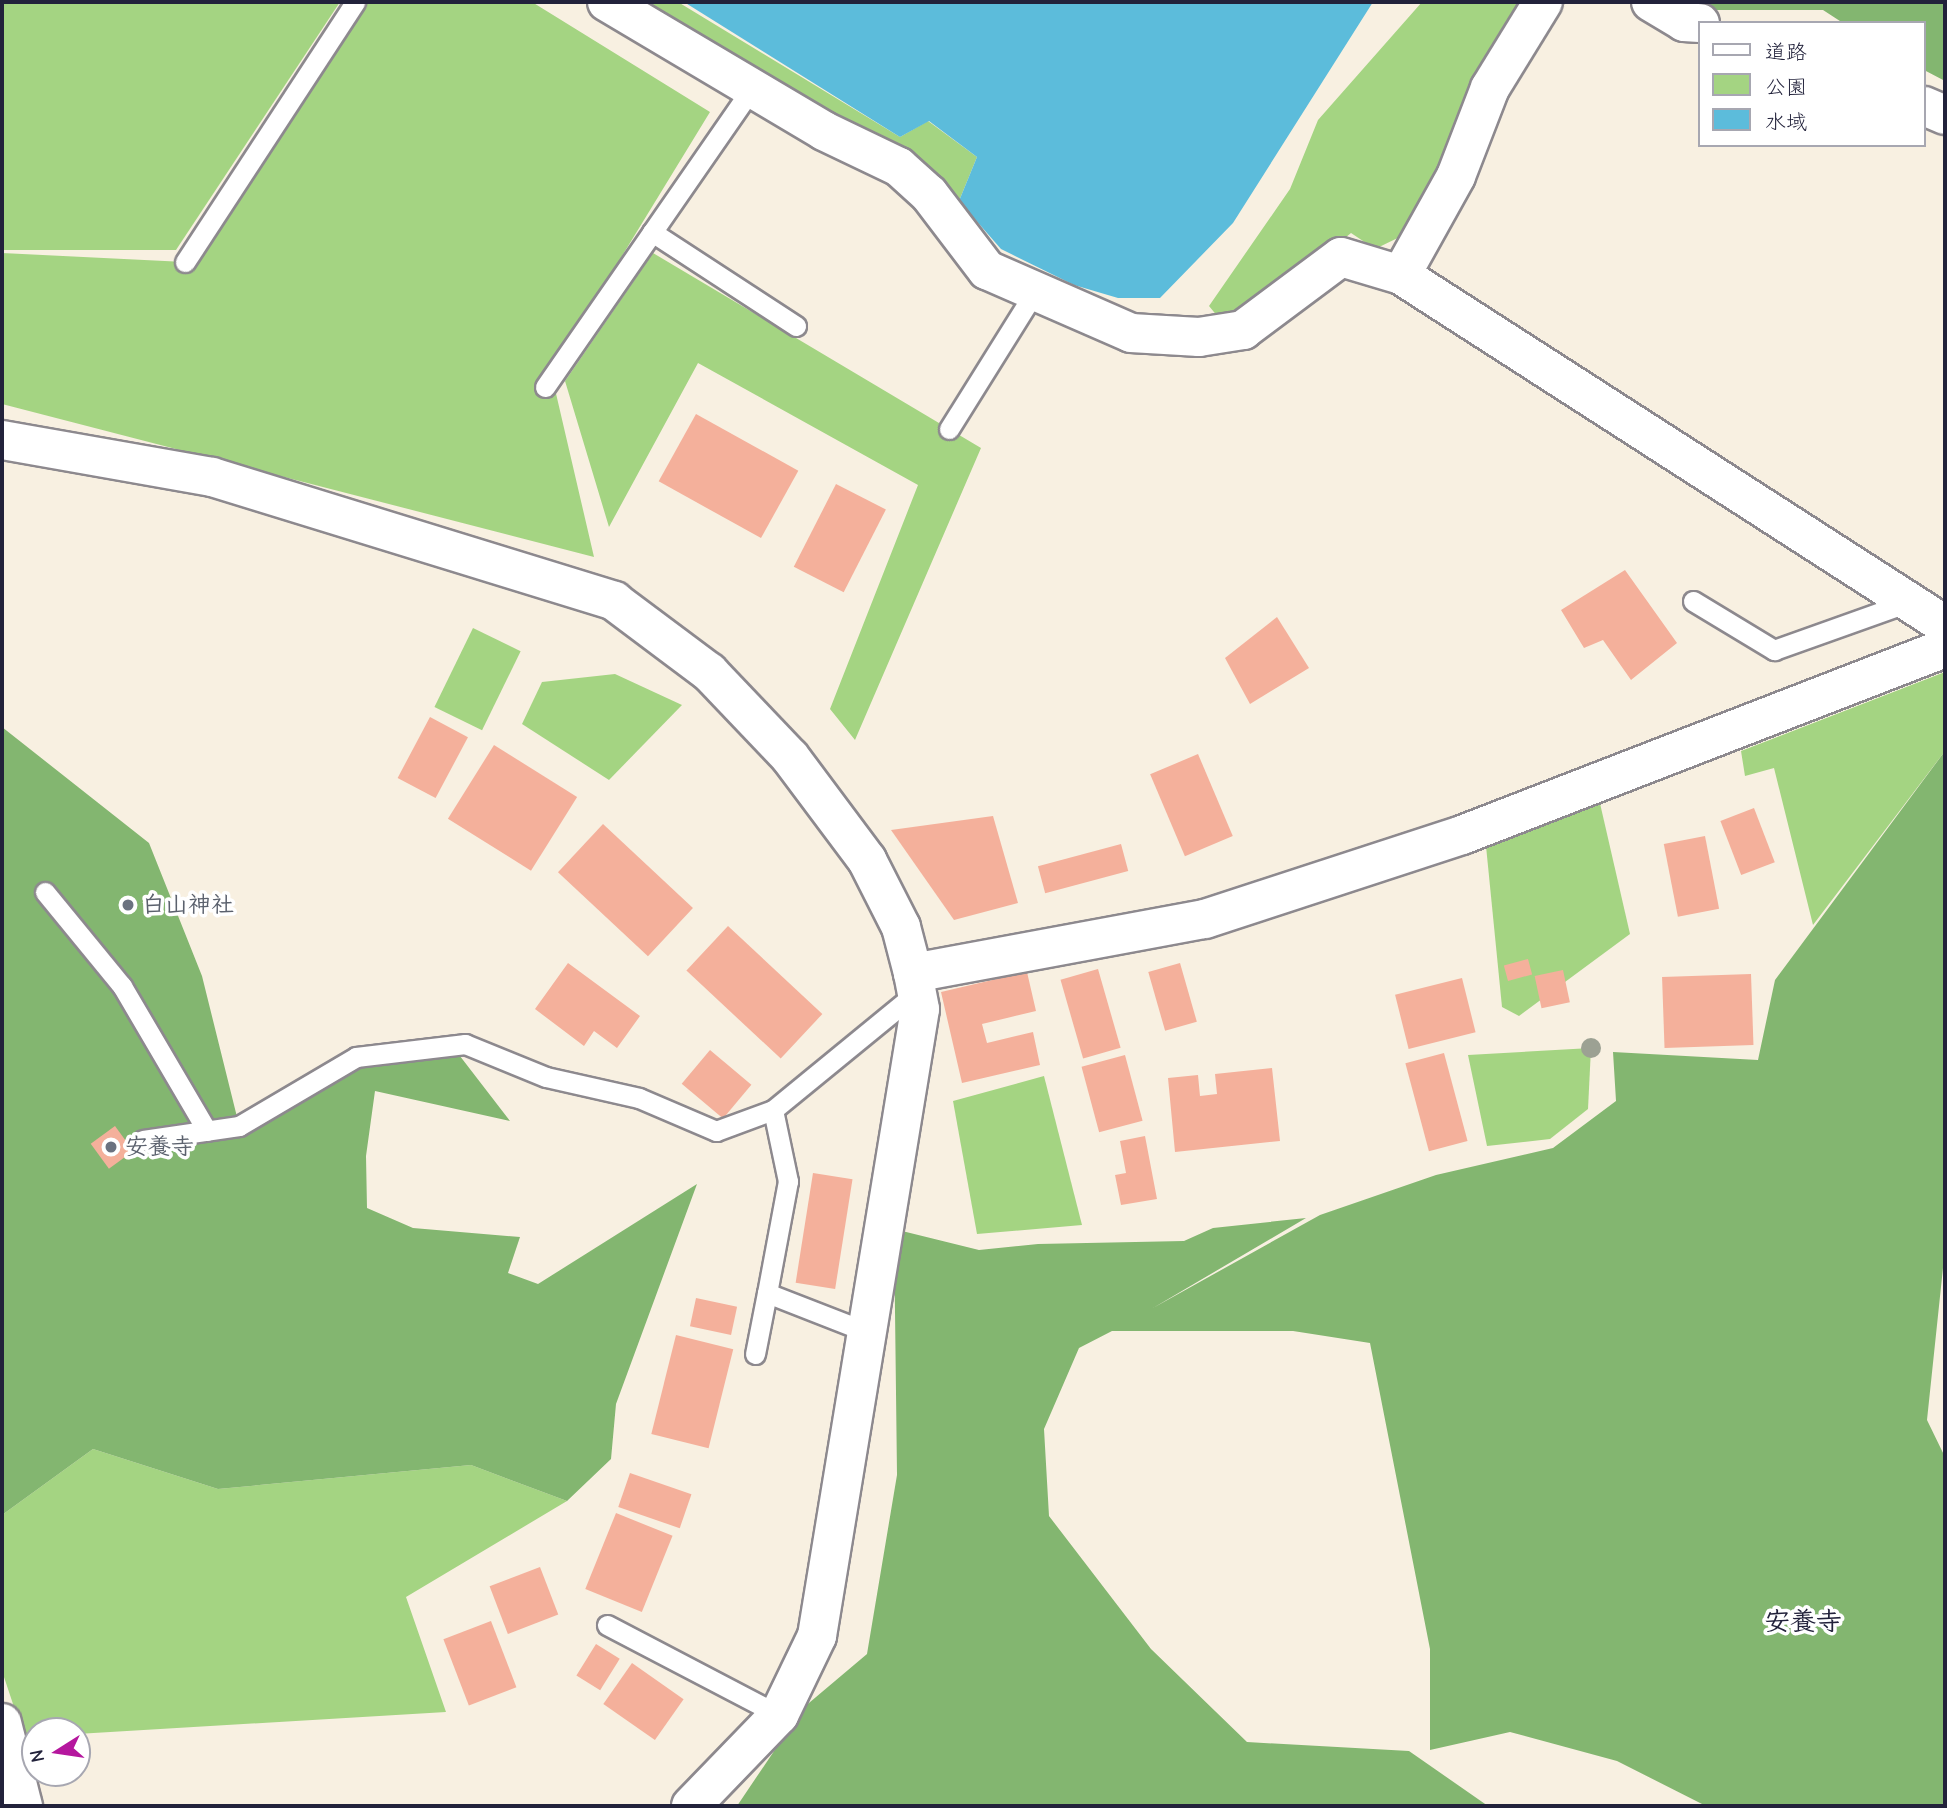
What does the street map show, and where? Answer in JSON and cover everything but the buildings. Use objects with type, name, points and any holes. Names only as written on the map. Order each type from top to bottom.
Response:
[{"type":"street","points":[[607,2],[751,88],[899,167],[929,194],[987,270],[1034,293],[1131,333],[1199,337],[1243,330],[1341,257],[1401,275],[1945,625]]},
{"type":"street","points":[[1401,275],[1456,176],[1490,88],[1543,2]]},
{"type":"street","points":[[1651,2],[1684,22],[1699,23]]},
{"type":"street","points":[[1926,107],[1945,115]]},
{"type":"street","points":[[2,440],[212,477],[614,601],[709,672],[790,757],[867,860],[901,927],[920,1009],[817,1636],[779,1714],[691,1806]]},
{"type":"street","points":[[915,982],[1205,919],[1462,835],[1945,648]]},
{"type":"street","points":[[2,1723],[23,1806]]},
{"type":"lane","points":[[185,262],[355,2]]},
{"type":"lane","points":[[545,387],[751,88]]},
{"type":"lane","points":[[652,232],[796,326]]},
{"type":"lane","points":[[950,429],[1034,293]]},
{"type":"lane","points":[[1693,601],[1774,650],[1909,602]]},
{"type":"lane","points":[[45,892],[122,986],[207,1131]]},
{"type":"lane","points":[[143,1140],[239,1126],[356,1057],[465,1044],[546,1077],[639,1098],[716,1131],[773,1110],[915,982]]},
{"type":"lane","points":[[755,1354],[788,1181],[773,1110]]},
{"type":"lane","points":[[767,1293],[867,1332]]},
{"type":"lane","points":[[607,1625],[779,1714]]},
{"type":"green space","points":[[2,2],[340,2],[176,250],[2,250]]},
{"type":"green space","points":[[364,2],[532,2],[710,112],[551,372],[594,557],[2,404],[2,253],[185,262]]},
{"type":"green space","points":[[631,2],[678,2],[900,137],[928,121],[977,157],[959,201],[912,153],[801,98]]},
{"type":"green space","points":[[1422,2],[1518,2],[1410,232],[1375,249],[1351,233],[1305,271],[1223,323],[1209,306],[1290,189],[1318,120]]},
{"type":"green space","points":[[1667,2],[1945,2],[1945,81],[1926,71],[1926,21],[1840,21],[1823,10],[1677,10]]},
{"type":"green space","points":[[653,253],[981,448],[855,740],[830,709],[918,485],[698,363],[609,527],[565,381]]},
{"type":"green space","points":[[473,628],[521,651],[482,730],[434,707]]},
{"type":"green space","points":[[1945,672],[1945,751],[1813,925],[1774,768],[1745,776],[1741,751]]},
{"type":"green space","points":[[615,674],[682,705],[609,780],[522,724],[542,682]]},
{"type":"green space","points":[[2,727],[149,843],[202,976],[239,1125],[356,1057],[453,1047],[510,1121],[375,1091],[366,1156],[367,1208],[413,1228],[520,1237],[508,1273],[538,1284],[697,1184],[616,1404],[611,1459],[567,1501],[471,1465],[218,1489],[93,1449],[2,1515]]},
{"type":"green space","points":[[1945,751],[1945,1249],[1927,1420],[1945,1457],[1945,1806],[1706,1806],[1617,1761],[1510,1732],[1430,1750],[1430,1649],[1370,1343],[1293,1331],[1112,1331],[1079,1348],[1044,1429],[1049,1516],[1151,1649],[1247,1742],[1409,1751],[1488,1806],[737,1806],[803,1708],[867,1654],[897,1475],[894,1229],[979,1250],[1038,1244],[1184,1241],[1213,1228],[1306,1218],[1153,1308],[1320,1215],[1436,1175],[1553,1148],[1616,1101],[1613,1052],[1758,1060],[1775,980]]},
{"type":"green space","points":[[1599,799],[1630,934],[1519,1016],[1502,1007],[1486,846]]},
{"type":"green space","points":[[1591,1048],[1588,1109],[1550,1139],[1487,1146],[1468,1055]]},
{"type":"green space","points":[[1044,1076],[1082,1225],[977,1234],[953,1101]]},
{"type":"green space","points":[[93,1449],[218,1489],[471,1465],[567,1501],[406,1597],[446,1712],[91,1733],[91,1717],[21,1717],[21,1728],[2,1671],[2,1515]]},
{"type":"water","points":[[684,2],[1373,2],[1233,223],[1160,298],[1118,298],[1074,285],[1001,249],[959,201],[977,157],[929,121],[900,137]]},
{"type":"place","name":"白山神社","points":[[128,905]]},
{"type":"place","name":"安養寺","points":[[111,1147]]},
{"type":"district","name":"安養寺","points":[[1803,1623]]}]
